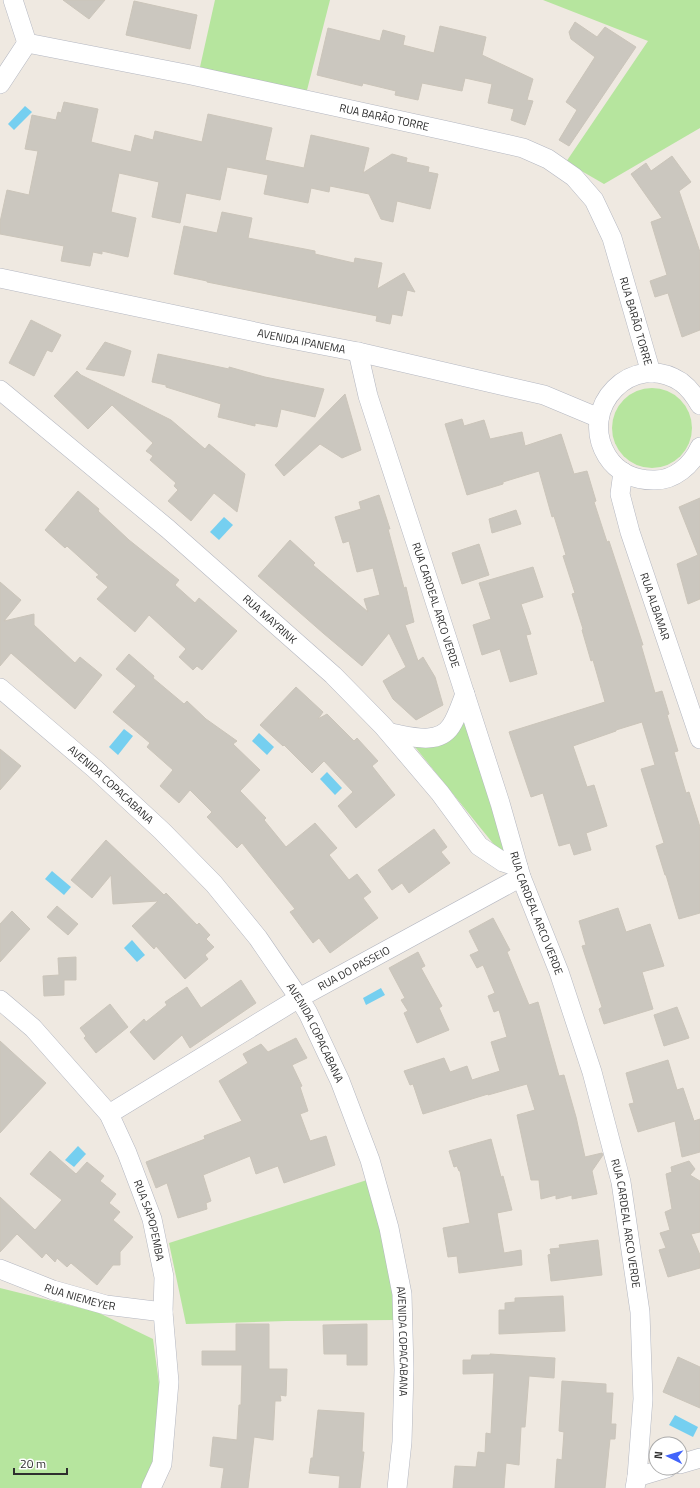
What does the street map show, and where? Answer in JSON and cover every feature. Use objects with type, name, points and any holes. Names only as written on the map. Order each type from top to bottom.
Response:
[{"type":"street","points":[[0,84],[27,43],[13,0]]},
{"type":"street","name":"RUA BARÃO TORRE","points":[[27,43],[191,75],[448,131],[523,148],[548,159],[574,177],[594,200],[612,238],[651,373]]},
{"type":"street","name":"AVENIDA IPANEMA","points":[[0,278],[358,352],[544,395],[598,418]]},
{"type":"street","name":"RUA CARDEAL ARCO VERDE","points":[[358,352],[368,396],[500,803],[519,872],[559,972],[592,1072],[621,1182],[640,1312],[643,1399],[636,1482]]},
{"type":"street","points":[[699,453],[686,468],[671,477],[655,480],[638,479],[623,472],[611,462],[603,449],[598,434],[598,418],[603,404],[611,391],[623,381],[636,375],[651,373],[666,375],[680,382],[692,392],[700,405]]},
{"type":"street","name":"RUA MAYRINK","points":[[0,390],[168,529],[333,676],[390,733],[440,793],[479,846],[519,872]]},
{"type":"street","name":"RUA ALBAMAR","points":[[623,472],[620,494],[630,532],[700,739]]},
{"type":"street","name":"AVENIDA COPACABANA","points":[[0,688],[95,769],[162,831],[214,884],[258,938],[308,1013],[340,1081],[370,1160],[389,1228],[402,1294],[404,1370],[402,1442],[397,1488]]},
{"type":"street","points":[[390,733],[433,738],[442,734],[451,727],[465,694]]},
{"type":"street","name":"RUA DO PASSEIO","points":[[108,1114],[299,998],[519,872]]},
{"type":"street","name":"RUA SAPOPEMBA","points":[[0,1000],[33,1028],[108,1114],[127,1154],[152,1219],[164,1277],[163,1312],[169,1382],[162,1464],[151,1488]]},
{"type":"street","name":"RUA NIEMEYER","points":[[0,1269],[53,1290],[106,1305],[163,1312]]},
{"type":"street","points":[[688,1462],[700,1458]]},
{"type":"street","points":[[636,1482],[649,1476]]},
{"type":"green space","points":[[215,0],[330,0],[306,94],[200,67]]},
{"type":"green space","points":[[543,0],[700,0],[700,128],[604,184],[566,162],[648,41]]},
{"type":"green space","points":[[644,388],[660,388],[681,399],[692,420],[692,436],[681,457],[660,468],[644,468],[630,462],[623,457],[618,450],[612,436],[612,420],[618,406],[623,399],[630,394]]},
{"type":"green space","points":[[463,714],[507,849],[504,854],[500,852],[411,742]]},
{"type":"green space","points":[[367,1180],[391,1276],[394,1320],[186,1324],[169,1243]]},
{"type":"green space","points":[[0,1288],[97,1312],[153,1339],[161,1399],[154,1462],[142,1488],[0,1488]]},
{"type":"water","points":[[25,106],[32,112],[14,130],[8,124]]},
{"type":"water","points":[[224,517],[233,525],[219,540],[210,532]]},
{"type":"water","points":[[124,729],[133,736],[118,755],[109,747]]},
{"type":"water","points":[[259,733],[274,747],[267,755],[252,741]]},
{"type":"water","points":[[327,772],[342,788],[335,795],[320,779]]},
{"type":"water","points":[[52,871],[71,887],[64,895],[45,879]]},
{"type":"water","points":[[132,940],[145,955],[137,962],[124,948]]},
{"type":"water","points":[[381,988],[385,995],[366,1005],[363,998]]},
{"type":"water","points":[[78,1146],[86,1154],[74,1167],[65,1160]]},
{"type":"water","points":[[675,1415],[698,1427],[693,1437],[669,1425]]},
{"type":"building","points":[[63,0],[105,0],[89,19]]},
{"type":"building","points":[[134,1],[197,15],[190,49],[126,35]]},
{"type":"building","points":[[575,22],[597,37],[605,27],[636,47],[569,146],[559,140],[577,110],[566,102],[595,57],[571,39],[569,32]]},
{"type":"building","points":[[440,26],[486,37],[482,55],[533,79],[527,100],[533,101],[525,125],[511,120],[514,109],[488,103],[492,84],[465,78],[462,91],[422,83],[418,100],[395,95],[396,91],[363,83],[362,86],[317,75],[328,28],[380,41],[383,30],[405,36],[403,45],[434,53]]},
{"type":"building","points":[[64,102],[98,109],[91,142],[131,152],[135,135],[153,140],[155,131],[202,142],[208,114],[272,128],[265,160],[304,168],[311,135],[369,148],[363,173],[392,154],[407,158],[406,162],[429,167],[428,172],[438,174],[430,209],[397,201],[393,222],[381,219],[369,194],[330,186],[329,192],[311,188],[308,203],[264,194],[268,175],[227,167],[220,200],[186,193],[180,223],[152,217],[159,182],[119,173],[111,212],[136,218],[128,257],[102,251],[102,254],[93,252],[90,266],[61,261],[64,246],[0,234],[0,222],[7,190],[29,195],[38,151],[25,149],[32,115],[56,120],[58,112],[61,113]]},
{"type":"building","points":[[672,156],[691,182],[679,191],[700,252],[700,330],[682,337],[668,293],[655,297],[650,281],[667,275],[651,222],[662,218],[631,174],[646,163],[651,171]]},
{"type":"building","points":[[222,212],[252,218],[248,238],[315,251],[315,254],[354,263],[355,258],[382,263],[377,289],[404,273],[415,292],[407,290],[402,316],[392,314],[390,324],[376,321],[377,316],[174,274],[184,226],[217,233]]},
{"type":"building","points":[[31,320],[61,335],[52,352],[47,350],[34,376],[9,363]]},
{"type":"building","points":[[105,342],[131,351],[124,376],[86,369]]},
{"type":"building","points":[[158,354],[229,369],[229,367],[265,377],[324,389],[315,417],[281,409],[277,427],[255,423],[255,426],[218,417],[221,404],[166,387],[166,385],[152,382]]},
{"type":"building","points":[[77,371],[81,375],[171,420],[205,449],[209,444],[245,474],[237,512],[214,493],[191,521],[168,501],[178,490],[174,486],[176,483],[150,460],[153,456],[146,451],[153,443],[112,405],[88,429],[54,396]]},
{"type":"building","points":[[345,394],[361,450],[342,458],[320,444],[284,476],[275,465]]},
{"type":"building","points":[[462,419],[464,426],[484,420],[490,439],[522,432],[525,446],[561,434],[574,474],[587,471],[596,501],[594,502],[607,542],[609,541],[643,645],[641,645],[655,693],[662,691],[669,714],[667,715],[678,751],[674,752],[686,793],[689,792],[700,827],[700,913],[679,919],[656,846],[664,843],[641,769],[655,765],[642,722],[573,746],[587,787],[594,785],[607,826],[586,833],[591,850],[574,855],[570,843],[559,846],[543,793],[531,797],[509,732],[605,702],[593,660],[591,661],[572,594],[575,593],[563,556],[566,555],[554,516],[552,517],[539,471],[467,495],[445,424]]},
{"type":"building","points":[[78,491],[99,509],[98,511],[129,540],[179,580],[175,585],[195,603],[199,598],[237,631],[202,670],[197,666],[193,670],[179,657],[186,649],[149,615],[135,632],[97,599],[108,587],[96,577],[99,575],[67,546],[65,548],[45,530]]},
{"type":"building","points":[[379,495],[390,529],[388,529],[404,588],[406,587],[414,622],[405,625],[418,661],[423,657],[435,677],[443,705],[416,720],[393,699],[383,681],[406,667],[389,633],[362,666],[258,576],[290,540],[315,563],[313,565],[368,612],[364,599],[380,595],[373,568],[357,572],[349,541],[343,543],[335,517],[361,509],[359,502]]},
{"type":"building","points":[[700,498],[700,599],[688,604],[677,564],[698,555],[679,507]]},
{"type":"building","points":[[516,510],[521,524],[492,533],[489,519]]},
{"type":"building","points":[[479,544],[489,575],[462,584],[452,553]]},
{"type":"building","points":[[533,567],[543,597],[521,604],[531,634],[526,635],[537,674],[510,682],[500,649],[482,655],[473,625],[491,619],[479,583]]},
{"type":"building","points":[[0,582],[21,600],[4,621],[34,614],[34,625],[75,663],[80,657],[102,675],[75,709],[11,653],[0,666]]},
{"type":"building","points":[[129,654],[154,676],[153,678],[184,704],[187,701],[206,719],[237,741],[233,744],[260,770],[240,791],[266,818],[264,820],[286,847],[315,823],[337,848],[329,855],[349,880],[357,874],[371,892],[363,898],[378,918],[330,953],[319,938],[313,943],[290,912],[295,909],[242,843],[237,848],[207,817],[212,812],[190,790],[179,803],[160,786],[173,770],[147,747],[150,743],[113,712],[136,686],[116,669]]},
{"type":"building","points":[[296,687],[323,712],[318,719],[327,714],[354,741],[357,738],[378,761],[372,766],[395,795],[356,828],[338,806],[353,792],[324,761],[312,773],[284,745],[283,746],[260,725]]},
{"type":"building","points":[[0,749],[21,766],[0,790]]},
{"type":"building","points":[[434,829],[447,847],[441,852],[450,863],[409,893],[402,883],[392,890],[378,870]]},
{"type":"building","points":[[106,840],[164,895],[166,893],[197,925],[199,923],[210,935],[206,939],[214,947],[205,955],[208,959],[185,979],[156,946],[154,949],[132,926],[158,901],[113,904],[111,875],[92,898],[71,880]]},
{"type":"building","points":[[57,906],[78,924],[68,935],[47,917]]},
{"type":"building","points":[[618,908],[626,932],[650,924],[664,966],[642,972],[653,1009],[604,1024],[599,1009],[602,1007],[582,946],[586,945],[579,921]]},
{"type":"building","points":[[12,911],[30,929],[0,962],[0,924]]},
{"type":"building","points":[[493,918],[510,950],[507,952],[529,1005],[538,1002],[559,1076],[564,1075],[576,1117],[585,1157],[602,1153],[603,1155],[592,1171],[597,1194],[572,1199],[572,1195],[556,1199],[556,1195],[541,1199],[539,1180],[531,1180],[517,1115],[535,1110],[527,1084],[488,1094],[423,1114],[413,1084],[410,1085],[404,1071],[444,1058],[450,1072],[467,1066],[472,1080],[500,1071],[491,1042],[507,1037],[499,1010],[494,1012],[488,996],[495,993],[483,965],[477,968],[470,955],[479,951],[469,931]]},
{"type":"building","points":[[418,952],[425,966],[421,968],[442,1006],[439,1008],[449,1030],[417,1043],[404,1013],[408,1011],[401,1000],[405,998],[389,968]]},
{"type":"building","points":[[76,957],[76,980],[64,980],[64,995],[44,996],[43,976],[59,975],[58,958]]},
{"type":"building","points":[[241,980],[256,1003],[190,1048],[182,1035],[154,1060],[130,1032],[144,1019],[146,1022],[167,1005],[165,1002],[187,987],[201,1008]]},
{"type":"building","points":[[110,1004],[128,1027],[96,1053],[84,1038],[86,1036],[80,1028]]},
{"type":"building","points":[[677,1007],[689,1038],[664,1046],[654,1015]]},
{"type":"building","points":[[296,1038],[307,1058],[292,1065],[302,1086],[300,1087],[308,1111],[300,1114],[310,1141],[326,1136],[335,1165],[284,1183],[278,1166],[256,1174],[250,1156],[203,1175],[211,1201],[206,1203],[207,1209],[178,1218],[167,1183],[156,1188],[146,1162],[205,1139],[204,1136],[242,1121],[219,1081],[248,1063],[243,1054],[261,1044],[268,1052]]},
{"type":"building","points":[[0,1041],[46,1083],[0,1133]]},
{"type":"building","points":[[668,1060],[677,1090],[683,1088],[694,1121],[700,1119],[700,1152],[682,1157],[675,1121],[638,1132],[629,1104],[634,1103],[626,1073]]},
{"type":"building","points":[[491,1139],[512,1210],[497,1213],[504,1253],[521,1250],[522,1265],[459,1273],[457,1256],[448,1257],[443,1228],[470,1223],[460,1171],[457,1166],[454,1167],[449,1151]]},
{"type":"building","points":[[50,1151],[76,1174],[87,1162],[104,1176],[100,1181],[116,1194],[109,1203],[120,1212],[113,1220],[133,1237],[120,1252],[120,1265],[113,1265],[97,1285],[71,1263],[67,1267],[57,1258],[55,1262],[46,1253],[42,1258],[17,1234],[0,1252],[0,1197],[35,1230],[62,1200],[30,1174]]},
{"type":"building","points":[[689,1161],[695,1169],[690,1175],[700,1181],[700,1232],[691,1234],[700,1255],[700,1268],[668,1277],[659,1250],[666,1248],[660,1233],[670,1230],[665,1212],[672,1209],[666,1174],[672,1172],[671,1167]]},
{"type":"building","points":[[598,1240],[602,1275],[551,1281],[548,1255],[551,1254],[550,1249],[560,1248],[559,1245]]},
{"type":"building","points":[[563,1296],[565,1331],[499,1334],[499,1310],[505,1310],[505,1303],[515,1302],[515,1298]]},
{"type":"building","points":[[236,1324],[269,1324],[269,1369],[287,1369],[286,1396],[280,1395],[281,1401],[275,1401],[273,1440],[254,1437],[248,1488],[221,1488],[224,1468],[210,1466],[213,1437],[237,1440],[239,1405],[241,1405],[242,1365],[202,1365],[202,1351],[236,1351]]},
{"type":"building","points":[[367,1324],[367,1365],[347,1365],[347,1354],[324,1354],[323,1325]]},
{"type":"building","points":[[490,1354],[555,1358],[554,1378],[529,1376],[525,1427],[521,1427],[519,1465],[506,1463],[504,1488],[453,1488],[455,1466],[476,1467],[478,1452],[485,1453],[486,1433],[491,1434],[494,1373],[463,1374],[463,1360],[471,1360],[472,1355]]},
{"type":"building","points":[[678,1357],[700,1367],[700,1408],[663,1392]]},
{"type":"building","points":[[562,1381],[606,1384],[606,1393],[613,1393],[611,1424],[616,1424],[615,1439],[610,1439],[605,1488],[555,1488],[557,1459],[562,1460],[564,1432],[559,1431]]},
{"type":"building","points":[[318,1410],[364,1413],[362,1452],[364,1452],[360,1488],[339,1488],[340,1476],[309,1473],[311,1458],[313,1458]]}]
